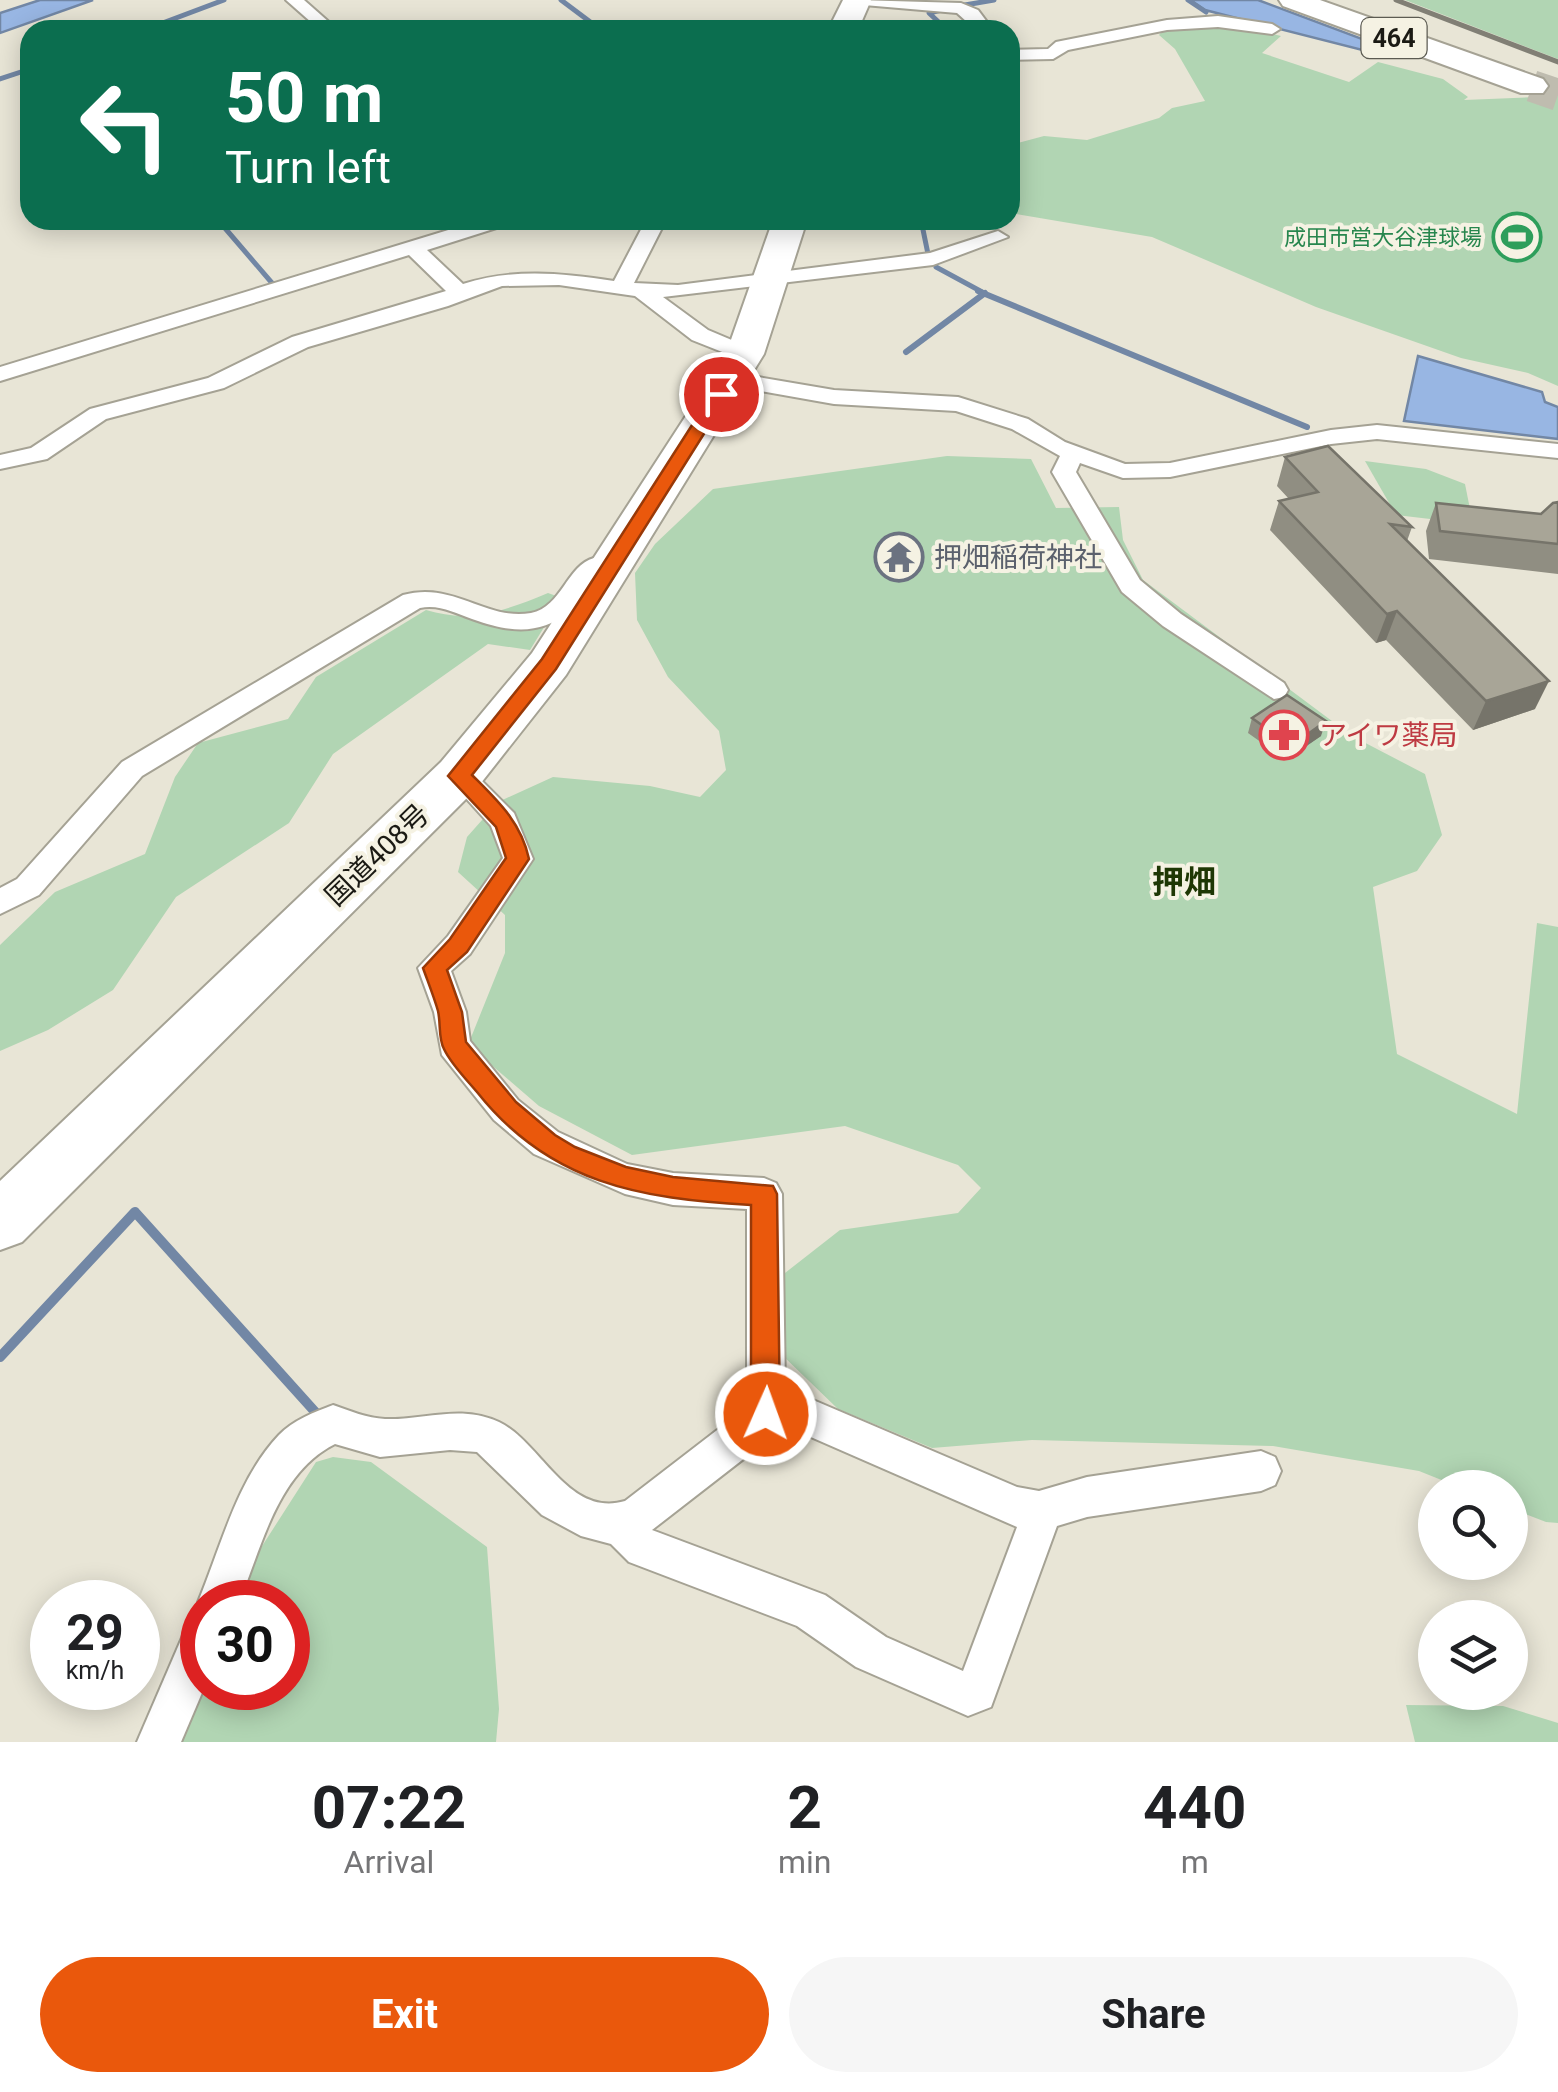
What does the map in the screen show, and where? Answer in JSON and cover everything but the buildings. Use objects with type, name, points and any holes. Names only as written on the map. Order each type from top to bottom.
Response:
[{"type":"highway","name":"464","points":[[1292,0],[1520,76],[1357,0]]},
{"type":"highway","name":"国道408号","points":[[0,1222],[459,776],[549,664],[737,366],[773,279],[787,230]]},
{"type":"street","points":[[294,0],[318,20]]},
{"type":"street","points":[[861,0],[955,7],[976,20]]},
{"type":"street","points":[[1020,55],[1053,54],[1062,46],[1200,19],[1225,19],[1272,30]]},
{"type":"street","points":[[0,374],[470,230]]},
{"type":"street","points":[[633,289],[653,230]]},
{"type":"street","points":[[0,462],[40,454],[98,414],[216,383],[300,342],[441,302],[458,291],[500,277],[633,289],[773,279],[934,260],[998,238],[980,230]]},
{"type":"street","points":[[413,248],[458,291]]},
{"type":"street","points":[[633,289],[737,366],[834,397],[958,404],[1020,424],[1072,452],[1123,471],[1220,462],[1331,437],[1377,432],[1558,451]]},
{"type":"street","points":[[1072,452],[1064,472],[1131,586],[1172,620],[1274,690]]},
{"type":"street","points":[[0,902],[28,887],[132,769],[412,601],[433,597],[480,615],[518,623],[545,618],[558,610],[651,498]]},
{"type":"street","points":[[228,1580],[260,1503],[294,1447],[334,1424],[376,1438],[460,1428],[476,1430],[491,1438],[570,1508],[599,1525],[622,1524],[754,1427],[766,1414],[764,1194],[673,1189],[625,1178],[566,1156],[506,1110],[454,1045],[450,1012],[434,968],[459,945],[518,859],[504,821],[459,776]]},
{"type":"street","points":[[768,1401],[808,1414],[1016,1508],[1039,1511],[1087,1497],[1260,1472]]},
{"type":"street","points":[[622,1524],[632,1540],[644,1548],[810,1610],[872,1652],[968,1695],[976,1692],[982,1680],[1035,1538],[1039,1511]]},
{"type":"street","points":[[160,1742],[180,1694]]},
{"type":"green space","points":[[1405,0],[1558,0],[1558,59]]},
{"type":"green space","points":[[1231,23],[1281,36],[1262,53],[1349,82],[1378,62],[1443,79],[1468,97],[1464,100],[1536,97],[1558,87],[1558,386],[1528,373],[1461,358],[1316,307],[1152,237],[1020,215],[1020,142],[1044,136],[1087,140],[1159,118],[1172,108],[1205,101],[1175,49],[1159,35],[1166,27]]},
{"type":"green space","points":[[947,456],[1031,459],[1056,508],[1119,507],[1123,540],[1143,580],[1352,736],[1425,774],[1442,835],[1417,871],[1373,887],[1397,1054],[1517,1114],[1537,923],[1558,927],[1558,1523],[1528,1515],[1528,1470],[1418,1471],[1273,1446],[1032,1440],[932,1448],[838,1409],[780,1353],[753,1298],[840,1230],[958,1213],[981,1188],[958,1165],[845,1126],[632,1155],[539,1106],[468,1045],[505,953],[505,915],[458,872],[467,837],[498,802],[553,777],[650,786],[700,797],[726,770],[719,731],[668,677],[637,620],[635,573],[655,544],[713,489]]},
{"type":"green space","points":[[1365,461],[1426,469],[1465,484],[1473,524],[1396,515]]},
{"type":"green space","points":[[548,593],[562,598],[530,650],[488,644],[333,754],[289,823],[176,897],[113,990],[48,1030],[0,1051],[0,945],[55,892],[145,854],[175,777],[198,743],[288,719],[316,677],[426,610],[474,615],[503,610]]},
{"type":"green space","points":[[333,1457],[371,1462],[487,1547],[499,1709],[496,1742],[178,1742],[192,1710],[310,1710],[310,1580],[246,1580],[257,1554],[316,1462]]},
{"type":"green space","points":[[1406,1705],[1418,1705],[1418,1710],[1516,1710],[1558,1723],[1558,1742],[1415,1742]]},
{"type":"water","points":[[40,0],[93,0],[37,20],[20,20],[20,26],[0,33],[0,13]]},
{"type":"water","points":[[1190,0],[1258,0],[1389,49],[1378,54],[1205,10]]},
{"type":"water","points":[[1418,356],[1542,392],[1545,402],[1558,407],[1558,439],[1404,421]]},
{"type":"waterway","points":[[171,20],[224,0]]},
{"type":"waterway","points":[[561,0],[588,20]]},
{"type":"waterway","points":[[959,6],[994,0]]},
{"type":"waterway","points":[[1188,0],[1206,12]]},
{"type":"waterway","points":[[936,20],[929,13],[946,9]]},
{"type":"waterway","points":[[0,79],[20,72]]},
{"type":"waterway","points":[[227,230],[272,283]]},
{"type":"waterway","points":[[923,230],[928,254]]},
{"type":"waterway","points":[[936,267],[984,293]]},
{"type":"waterway","points":[[978,291],[984,294]]},
{"type":"waterway","points":[[906,352],[984,294]]},
{"type":"waterway","points":[[984,294],[1307,427]]},
{"type":"waterway","points":[[0,1357],[135,1212],[317,1414]]},
{"type":"tunnel","points":[[1532,86],[1558,95]]},
{"type":"railway","points":[[1396,0],[1558,62]]},
{"type":"place","name":"成田市営大谷津球場","points":[[1517,237]]},
{"type":"place","name":"押畑稲荷神社","points":[[899,557]]},
{"type":"place","name":"アイワ薬局","points":[[1284,735]]},
{"type":"district","name":"押畑","points":[[1184,882]]},
{"type":"route","points":[[721,394],[651,498],[549,664],[459,776],[504,821],[518,859],[459,945],[434,968],[450,1012],[454,1045],[506,1110],[546,1143],[566,1156],[625,1178],[673,1189],[764,1194],[766,1414]]}]
